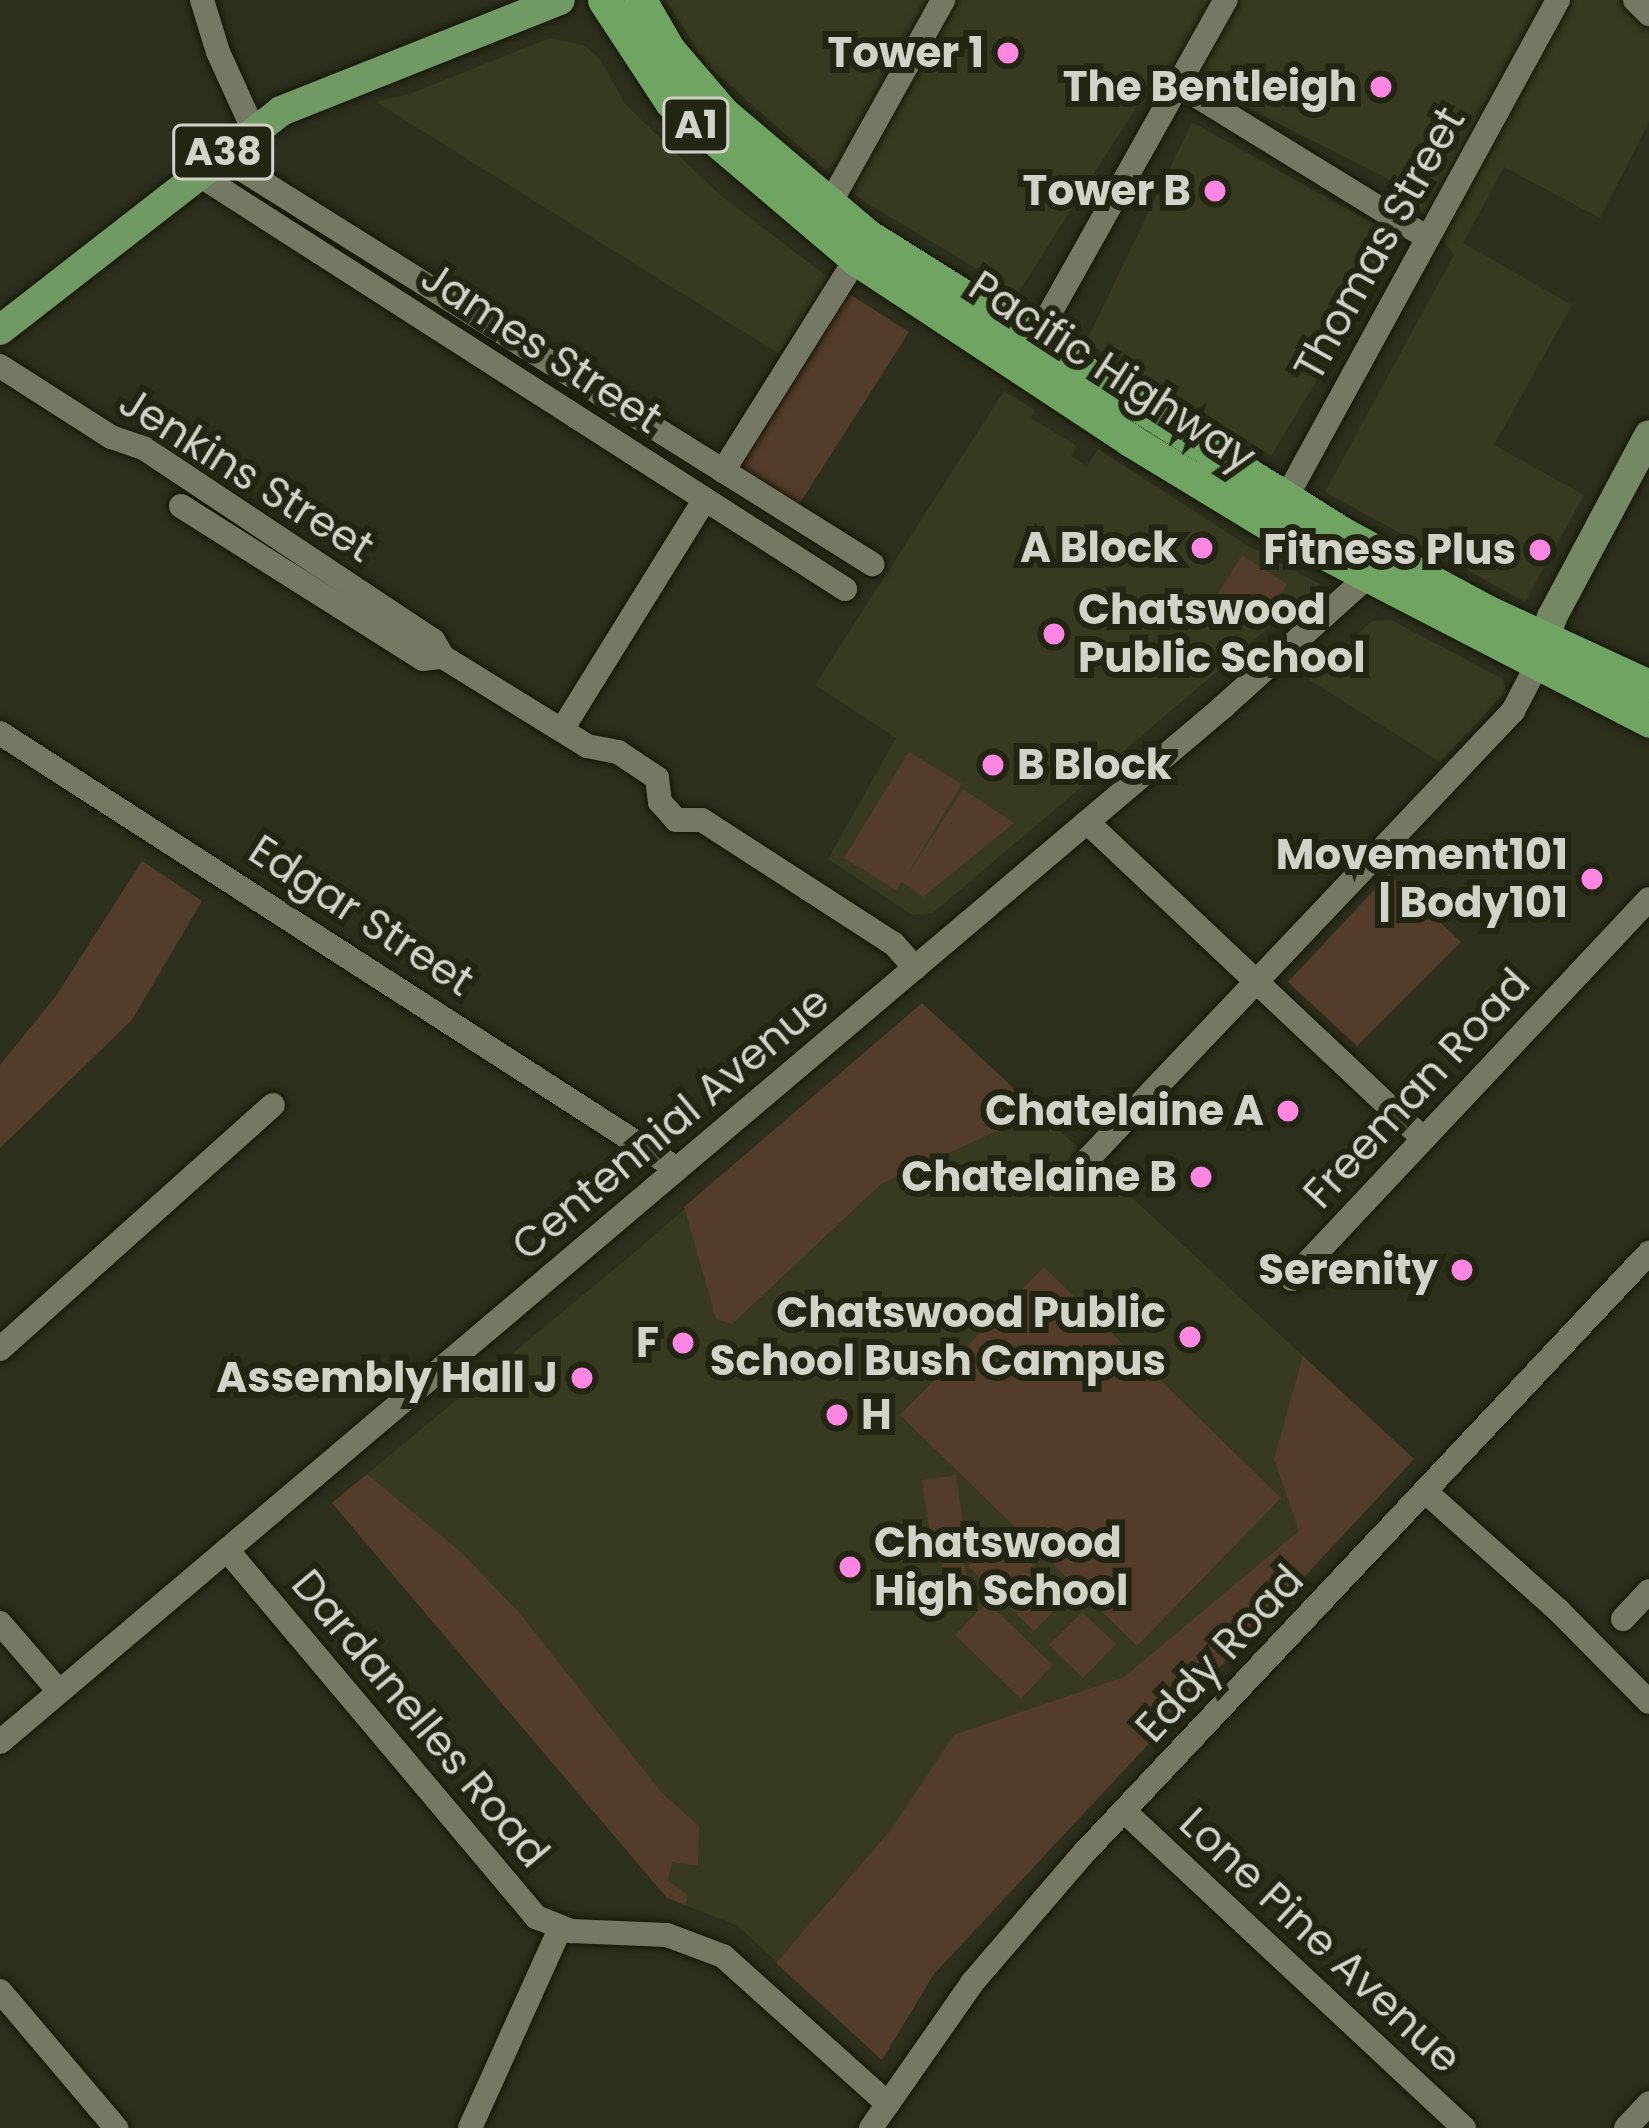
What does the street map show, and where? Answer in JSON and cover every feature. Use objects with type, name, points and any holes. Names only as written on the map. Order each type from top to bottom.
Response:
[{"type":"highway","name":"Pacific Highway","points":[[604,0],[671,102],[822,218],[1026,356],[1278,513],[1376,569],[1541,651],[1649,721]]},
{"type":"highway","name":"Pacific Highway","points":[[640,0],[669,50],[856,259],[1026,356]]},
{"type":"highway","name":"Pacific Highway","points":[[1541,651],[1649,686]]},
{"type":"main road","name":"A38","points":[[0,330],[207,164],[306,97],[560,0]]},
{"type":"main road","points":[[1541,651],[1649,435]]},
{"type":"street","points":[[202,0],[218,52],[253,129]]},
{"type":"street","points":[[822,218],[943,0]]},
{"type":"street","points":[[1026,356],[1226,0]]},
{"type":"street","name":"Thomas Street","points":[[1278,513],[1558,0]]},
{"type":"street","points":[[1635,0],[1649,14]]},
{"type":"street","points":[[1179,85],[1428,238]]},
{"type":"street","name":"James Street","points":[[207,164],[872,563]]},
{"type":"street","name":"James Street","points":[[207,164],[844,589]]},
{"type":"street","points":[[723,471],[856,259]]},
{"type":"street","name":"Jenkins Street","points":[[0,366],[111,437],[163,460],[434,640],[442,657],[587,746],[618,752],[656,778],[660,802],[676,820],[702,820],[894,944],[915,968]]},
{"type":"street","points":[[563,728],[705,500]]},
{"type":"street","name":"Jenkins Street","points":[[182,506],[423,659],[442,657]]},
{"type":"street","name":"Centennial Avenue","points":[[0,1742],[1087,822],[1376,569]]},
{"type":"street","points":[[1088,1159],[1513,712],[1541,651]]},
{"type":"street","name":"Edgar Street","points":[[0,733],[677,1169]]},
{"type":"street","points":[[1087,822],[1424,1139]]},
{"type":"street","name":"Freeman Road","points":[[1292,1280],[1649,899]]},
{"type":"street","points":[[0,1349],[273,1105]]},
{"type":"street","name":"Eddy Road","points":[[871,2128],[972,1983],[1124,1811],[1649,1252]]},
{"type":"street","points":[[1426,1493],[1558,1610],[1649,1702]]},
{"type":"street","name":"Dardanelles Road","points":[[227,1550],[536,1917],[560,1929]]},
{"type":"street","points":[[1623,1619],[1649,1591]]},
{"type":"street","points":[[0,1623],[58,1691]]},
{"type":"street","name":"Lone Pine Avenue","points":[[1124,1811],[1464,2128]]},
{"type":"street","points":[[470,2128],[560,1929],[668,1935],[723,1956],[886,2102]]},
{"type":"street","points":[[0,1990],[116,2128]]},
{"type":"street","points":[[1626,2128],[1649,2103]]},
{"type":"shaded area","points":[[666,0],[1619,0],[1649,29],[1649,122],[1600,218],[1504,167],[1463,243],[1572,305],[1494,445],[1584,495],[1525,602],[1325,492],[1454,255],[1402,186],[1163,65],[1018,293],[863,201],[835,178],[706,64]]},
{"type":"shaded area","points":[[550,38],[584,45],[600,59],[625,104],[680,157],[720,195],[829,278],[779,354],[376,102],[412,93]]},
{"type":"shaded area","points":[[1192,122],[1394,235],[1335,350],[1271,456],[1086,342]]},
{"type":"shaded area","points":[[843,290],[909,332],[798,506],[732,464]]},
{"type":"shaded area","name":"Chatswood Public School","points":[[1004,391],[1035,410],[1031,418],[1077,446],[1071,456],[1087,467],[1098,449],[1250,547],[1320,584],[933,913],[912,915],[828,859],[896,738],[815,685]]},
{"type":"shaded area","points":[[1242,555],[1287,584],[1258,630],[1213,602]]},
{"type":"shaded area","points":[[1391,620],[1503,679],[1506,692],[1440,762],[1308,679],[1372,621]]},
{"type":"shaded area","points":[[909,752],[962,784],[904,880],[963,789],[1014,823],[923,897],[902,882],[896,890],[844,858]]},
{"type":"shaded area","points":[[142,861],[202,901],[132,1020],[0,1148],[0,1065],[56,996]]},
{"type":"shaded area","points":[[1389,874],[1461,942],[1357,1046],[1288,982]]},
{"type":"shaded area","name":"Chatswood High School","points":[[922,1003],[1414,1459],[934,1974],[882,2060],[738,1926],[667,1898],[332,1503],[635,1252]]},
{"type":"shaded area","points":[[922,1003],[1039,1112],[881,1184],[732,1324],[716,1319],[684,1207]]},
{"type":"shaded area","points":[[1044,1267],[1281,1498],[1137,1646],[900,1415]]},
{"type":"shaded area","points":[[1303,1356],[1414,1459],[934,1974],[882,2060],[776,1963],[890,1831],[954,1735],[1124,1677],[1299,1531],[1274,1459]]},
{"type":"shaded area","points":[[367,1474],[462,1553],[521,1615],[662,1793],[699,1826],[698,1866],[672,1862],[668,1881],[688,1895],[685,1905],[667,1898],[332,1503]]},
{"type":"shaded area","points":[[956,1475],[967,1551],[933,1556],[922,1480]]},
{"type":"shaded area","points":[[1001,1533],[1067,1597],[1034,1631],[968,1566]]},
{"type":"shaded area","points":[[964,1560],[970,1602],[948,1605],[942,1563]]},
{"type":"shaded area","points":[[987,1602],[1053,1665],[1021,1699],[955,1635]]},
{"type":"shaded area","points":[[1082,1612],[1116,1644],[1083,1678],[1049,1645]]},
{"type":"place","name":"Tower 1","points":[[1008,53]]},
{"type":"place","name":"The Bentleigh","points":[[1381,87]]},
{"type":"place","name":"Tower B","points":[[1215,191]]},
{"type":"place","name":"A Block","points":[[1202,548]]},
{"type":"place","name":"Fitness Plus","points":[[1540,550]]},
{"type":"place","name":"Chatswood Public School","points":[[1054,634]]},
{"type":"place","name":"B Block","points":[[993,765]]},
{"type":"place","name":"Movement101 | Body101","points":[[1592,879]]},
{"type":"place","name":"Chatelaine A","points":[[1288,1111]]},
{"type":"place","name":"Chatelaine B","points":[[1201,1177]]},
{"type":"place","name":"Serenity","points":[[1462,1270]]},
{"type":"place","name":"Chatswood Public School Bush Campus","points":[[1190,1337]]},
{"type":"place","name":"F","points":[[683,1343]]},
{"type":"place","name":"Assembly Hall J","points":[[582,1378]]},
{"type":"place","name":"H","points":[[837,1415]]},
{"type":"place","name":"Chatswood High School","points":[[850,1567]]}]
